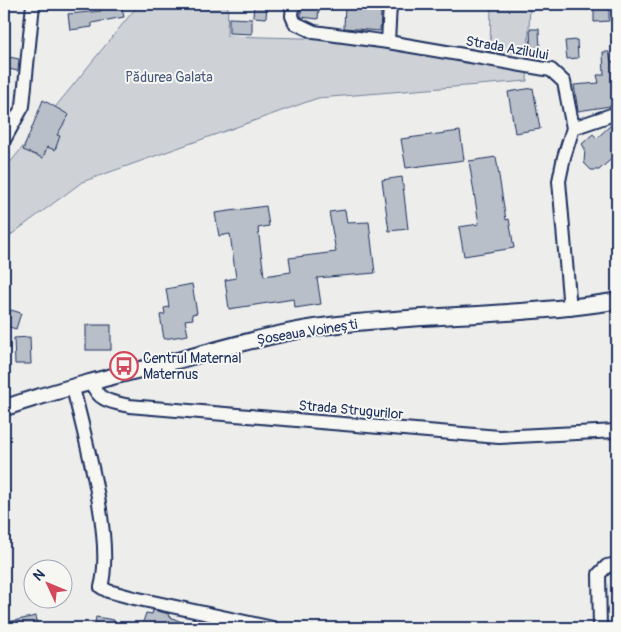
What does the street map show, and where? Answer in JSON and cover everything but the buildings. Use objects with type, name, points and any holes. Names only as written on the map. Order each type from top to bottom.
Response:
[{"type":"main road","name":"Șoseaua Voinești","points":[[4,408],[254,340],[332,325],[570,308],[617,301]]},
{"type":"street","points":[[4,140],[23,106],[34,4]]},
{"type":"street","name":"Strada Azilului","points":[[293,4],[292,16],[295,23],[302,28],[314,32],[388,42],[551,70],[564,82],[573,128],[564,157],[560,181],[570,308]]},
{"type":"street","points":[[388,42],[390,4]]},
{"type":"street","points":[[573,128],[617,113]]},
{"type":"street","name":"Strada Strugurilor","points":[[92,383],[96,394],[105,400],[129,406],[499,437],[617,431]]},
{"type":"street","points":[[73,388],[105,542],[104,577],[101,587],[108,591],[134,598],[274,628]]},
{"type":"street","points":[[600,628],[599,574],[607,566],[617,564]]},
{"type":"green space","name":"Pădurea Galata","points":[[139,4],[228,4],[227,36],[373,40],[490,52],[491,4],[530,4],[527,81],[318,98],[82,182],[4,240],[4,170]]},
{"type":"place","name":"Centrul Maternal Maternus","points":[[124,366]]}]
